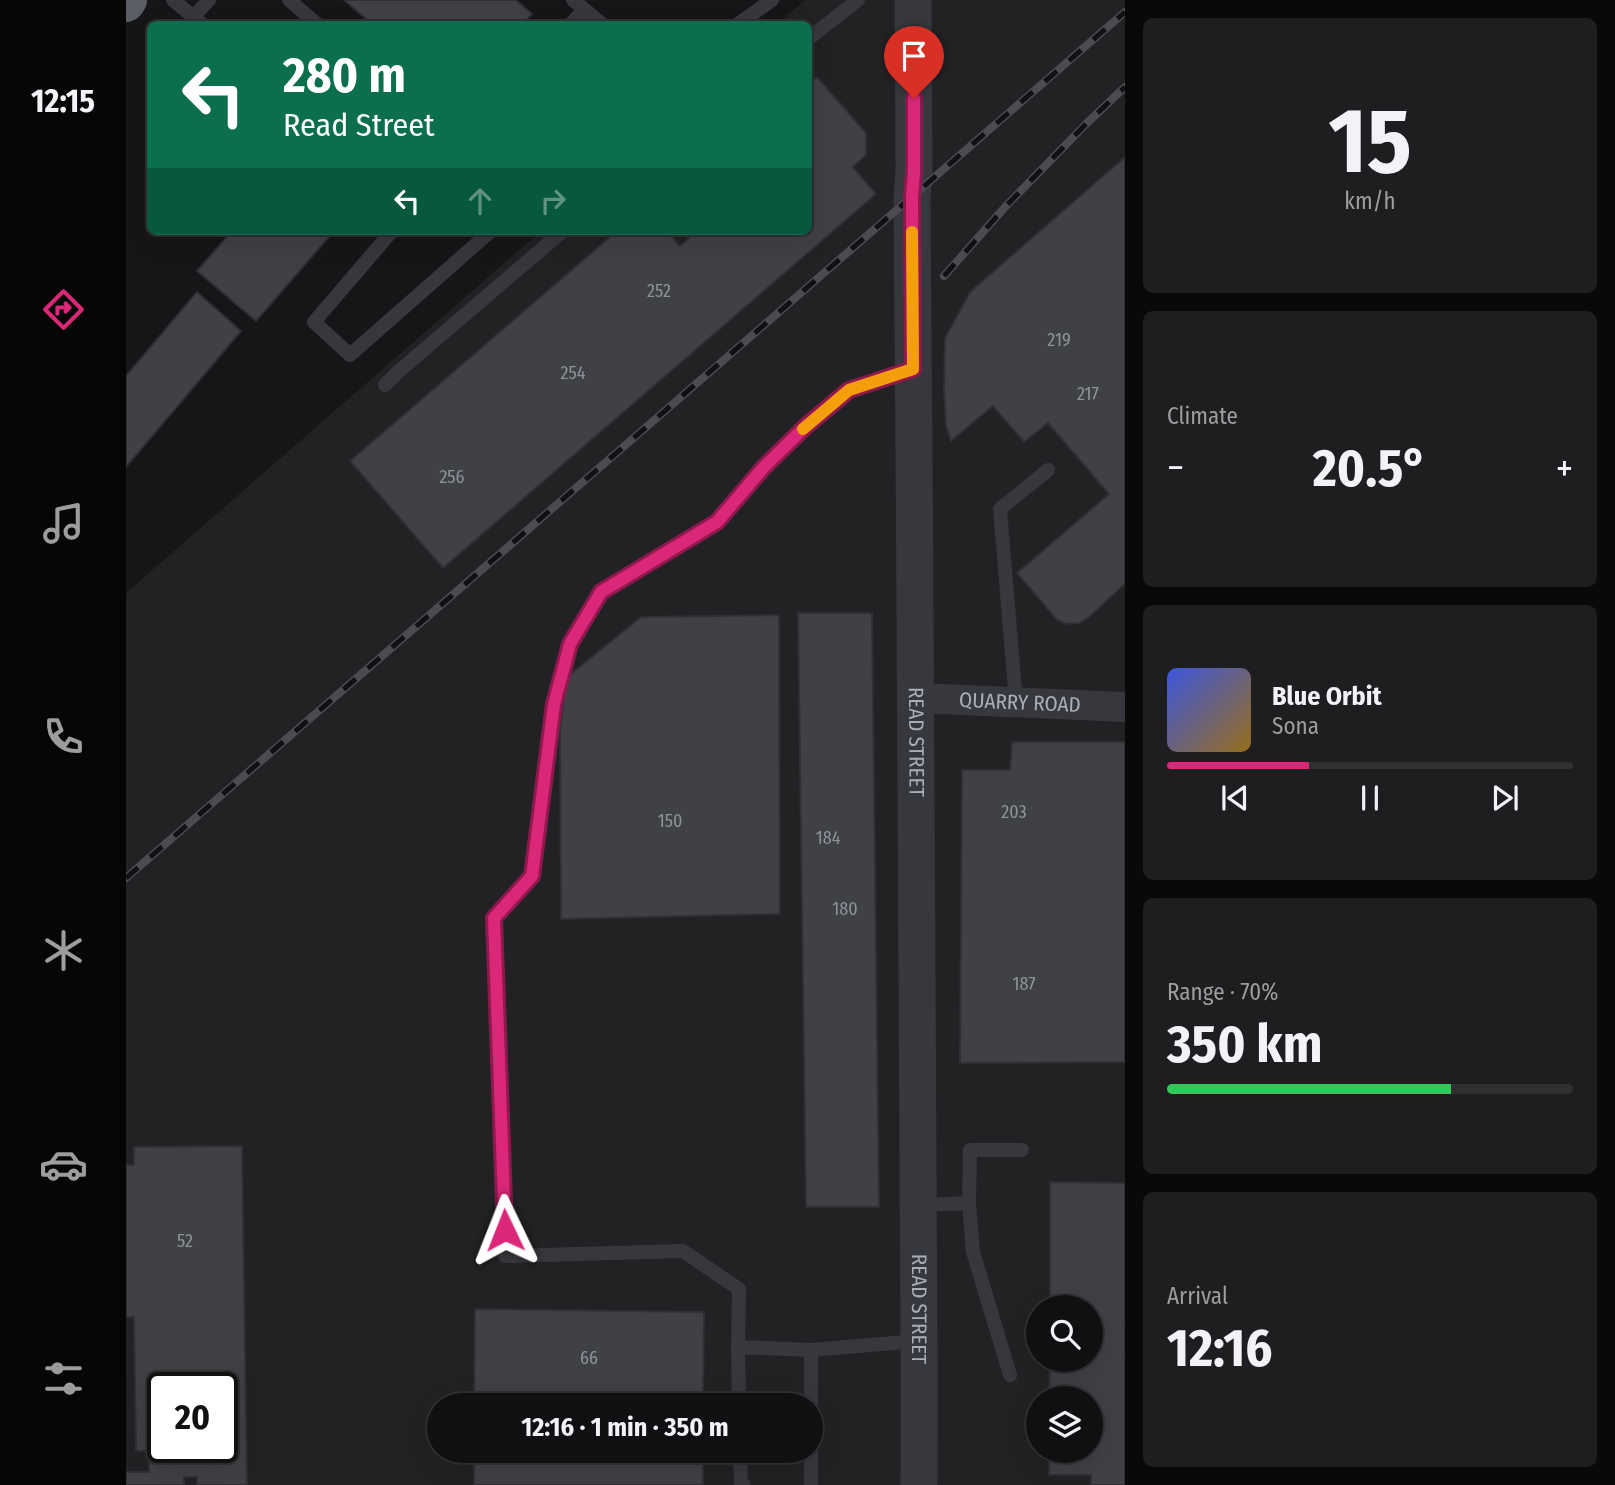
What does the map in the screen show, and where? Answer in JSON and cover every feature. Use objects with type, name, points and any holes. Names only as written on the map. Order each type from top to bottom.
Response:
[{"type":"street","name":"READ STREET","points":[[914,0],[913,369],[917,698],[919,1485]]},
{"type":"street","name":"QUARRY ROAD","points":[[917,698],[1125,707]]},
{"type":"lane","points":[[173,0],[198,21],[209,0]]},
{"type":"lane","points":[[289,0],[314,21]]},
{"type":"lane","points":[[742,21],[772,0]]},
{"type":"lane","points":[[812,36],[858,0]]},
{"type":"lane","points":[[579,5],[598,21]]},
{"type":"lane","points":[[389,235],[314,322],[350,355],[486,235]]},
{"type":"lane","points":[[385,385],[557,235]]},
{"type":"lane","points":[[739,1393],[739,1289],[684,1251],[505,1256],[494,918],[532,876],[554,704],[570,644],[601,592],[717,522],[764,467],[806,426],[849,390],[913,369]]},
{"type":"lane","points":[[1016,702],[1000,509],[1048,470]]},
{"type":"lane","points":[[1010,1375],[973,1252],[969,1203],[970,1150],[1022,1150]]},
{"type":"lane","points":[[919,1205],[969,1203]]},
{"type":"lane","points":[[738,1347],[811,1350],[919,1341]]},
{"type":"lane","points":[[811,1350],[811,1485]]},
{"type":"lane","points":[[740,1463],[741,1485],[744,1485]]},
{"type":"shaded area","points":[[805,0],[1125,0],[1125,1485],[126,1485],[126,593],[536,235],[812,235],[812,21],[780,21]]},
{"type":"building","points":[[344,0],[516,0],[532,14],[526,21],[368,21]]},
{"type":"building","points":[[817,77],[866,133],[866,155],[853,167],[876,194],[443,568],[350,461],[612,235],[670,235],[680,246],[689,238],[686,235],[812,235],[812,81]]},
{"type":"building","points":[[1125,157],[1125,584],[1088,618],[1079,623],[1067,624],[1057,620],[1017,573],[1109,494],[1048,423],[1024,442],[993,406],[951,441],[946,427],[945,338],[970,292]]},
{"type":"building","points":[[228,235],[331,235],[256,321],[197,271]]},
{"type":"building","points":[[197,292],[241,331],[126,467],[126,376]]},
{"type":"building","points":[[798,613],[872,613],[879,1207],[806,1207]]},
{"type":"building","points":[[779,615],[780,914],[561,919],[560,728],[567,677],[641,617]]},
{"type":"building","points":[[1012,742],[1125,742],[1125,1062],[960,1063],[962,770],[1010,770]]},
{"type":"building","points":[[242,1146],[247,1485],[197,1485],[197,1477],[184,1477],[184,1485],[126,1485],[126,1472],[149,1472],[149,1463],[238,1463],[238,1372],[147,1372],[147,1451],[136,1451],[134,1317],[126,1317],[126,1165],[134,1165],[134,1147]]},
{"type":"building","points":[[1050,1182],[1125,1183],[1125,1485],[1091,1485],[1091,1475],[1049,1475],[1049,1463],[1103,1463],[1103,1386],[1049,1386],[1050,1372],[1103,1372],[1103,1295],[1050,1295]]},
{"type":"building","points":[[475,1309],[704,1312],[703,1393],[474,1393]]},
{"type":"building","points":[[474,1463],[703,1463],[703,1485],[474,1485]]},
{"type":"railway","points":[[126,878],[1125,12]]},
{"type":"railway","points":[[944,276],[1006,206],[1125,87]]},
{"type":"slow traffic","points":[[803,429],[849,390],[913,369],[912,232]]},
{"type":"route","points":[[505,1230],[494,918],[532,876],[554,704],[570,644],[601,592],[717,522],[764,467],[806,426],[849,390],[913,369],[914,98]]}]
